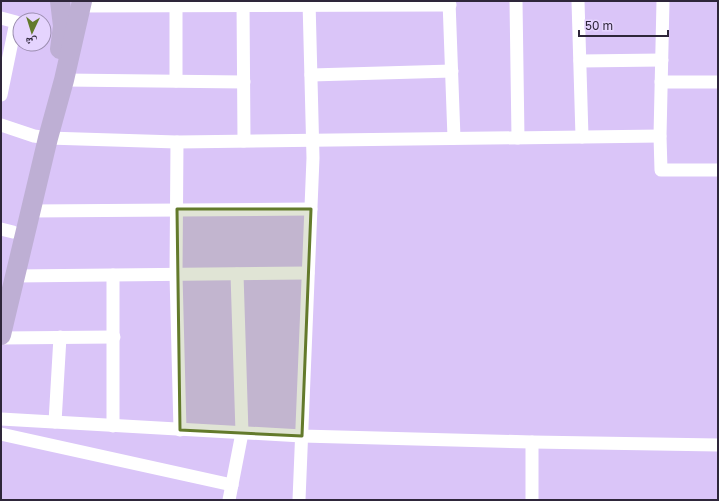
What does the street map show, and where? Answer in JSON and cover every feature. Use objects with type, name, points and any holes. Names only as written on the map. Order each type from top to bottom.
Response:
[{"type":"main road","points":[[8,278],[30,211],[41,137],[61,44],[63,26],[60,1]]},
{"type":"main road","points":[[1,335],[8,278],[7,231],[41,137],[64,80],[82,3]]},
{"type":"street","points":[[516,1],[518,138]]},
{"type":"street","points":[[578,1],[582,137]]},
{"type":"street","points":[[663,1],[660,136],[661,170],[718,170]]},
{"type":"street","points":[[82,3],[176,5],[243,3],[449,3],[454,138]]},
{"type":"street","points":[[243,3],[244,141]]},
{"type":"street","points":[[299,500],[311,209],[312,140],[309,3]]},
{"type":"street","points":[[176,5],[176,81]]},
{"type":"street","points":[[1,18],[16,22],[1,95]]},
{"type":"street","points":[[580,61],[662,60]]},
{"type":"street","points":[[311,75],[452,71]]},
{"type":"street","points":[[64,80],[244,82]]},
{"type":"street","points":[[661,82],[718,82]]},
{"type":"street","points":[[1,125],[41,137],[177,142],[660,136]]},
{"type":"street","points":[[177,142],[176,275],[180,430]]},
{"type":"street","points":[[30,211],[311,209]]},
{"type":"street","points":[[8,278],[113,275],[308,273]]},
{"type":"street","points":[[229,500],[242,433],[237,274]]},
{"type":"street","points":[[113,275],[113,426]]},
{"type":"street","points":[[1,338],[114,337]]},
{"type":"street","points":[[55,422],[60,338]]},
{"type":"street","points":[[1,419],[302,436],[718,445]]},
{"type":"street","points":[[1,434],[232,485]]},
{"type":"street","points":[[532,442],[532,500]]},
{"type":"highlighted area","points":[[177,209],[311,209],[302,436],[180,430]]}]
